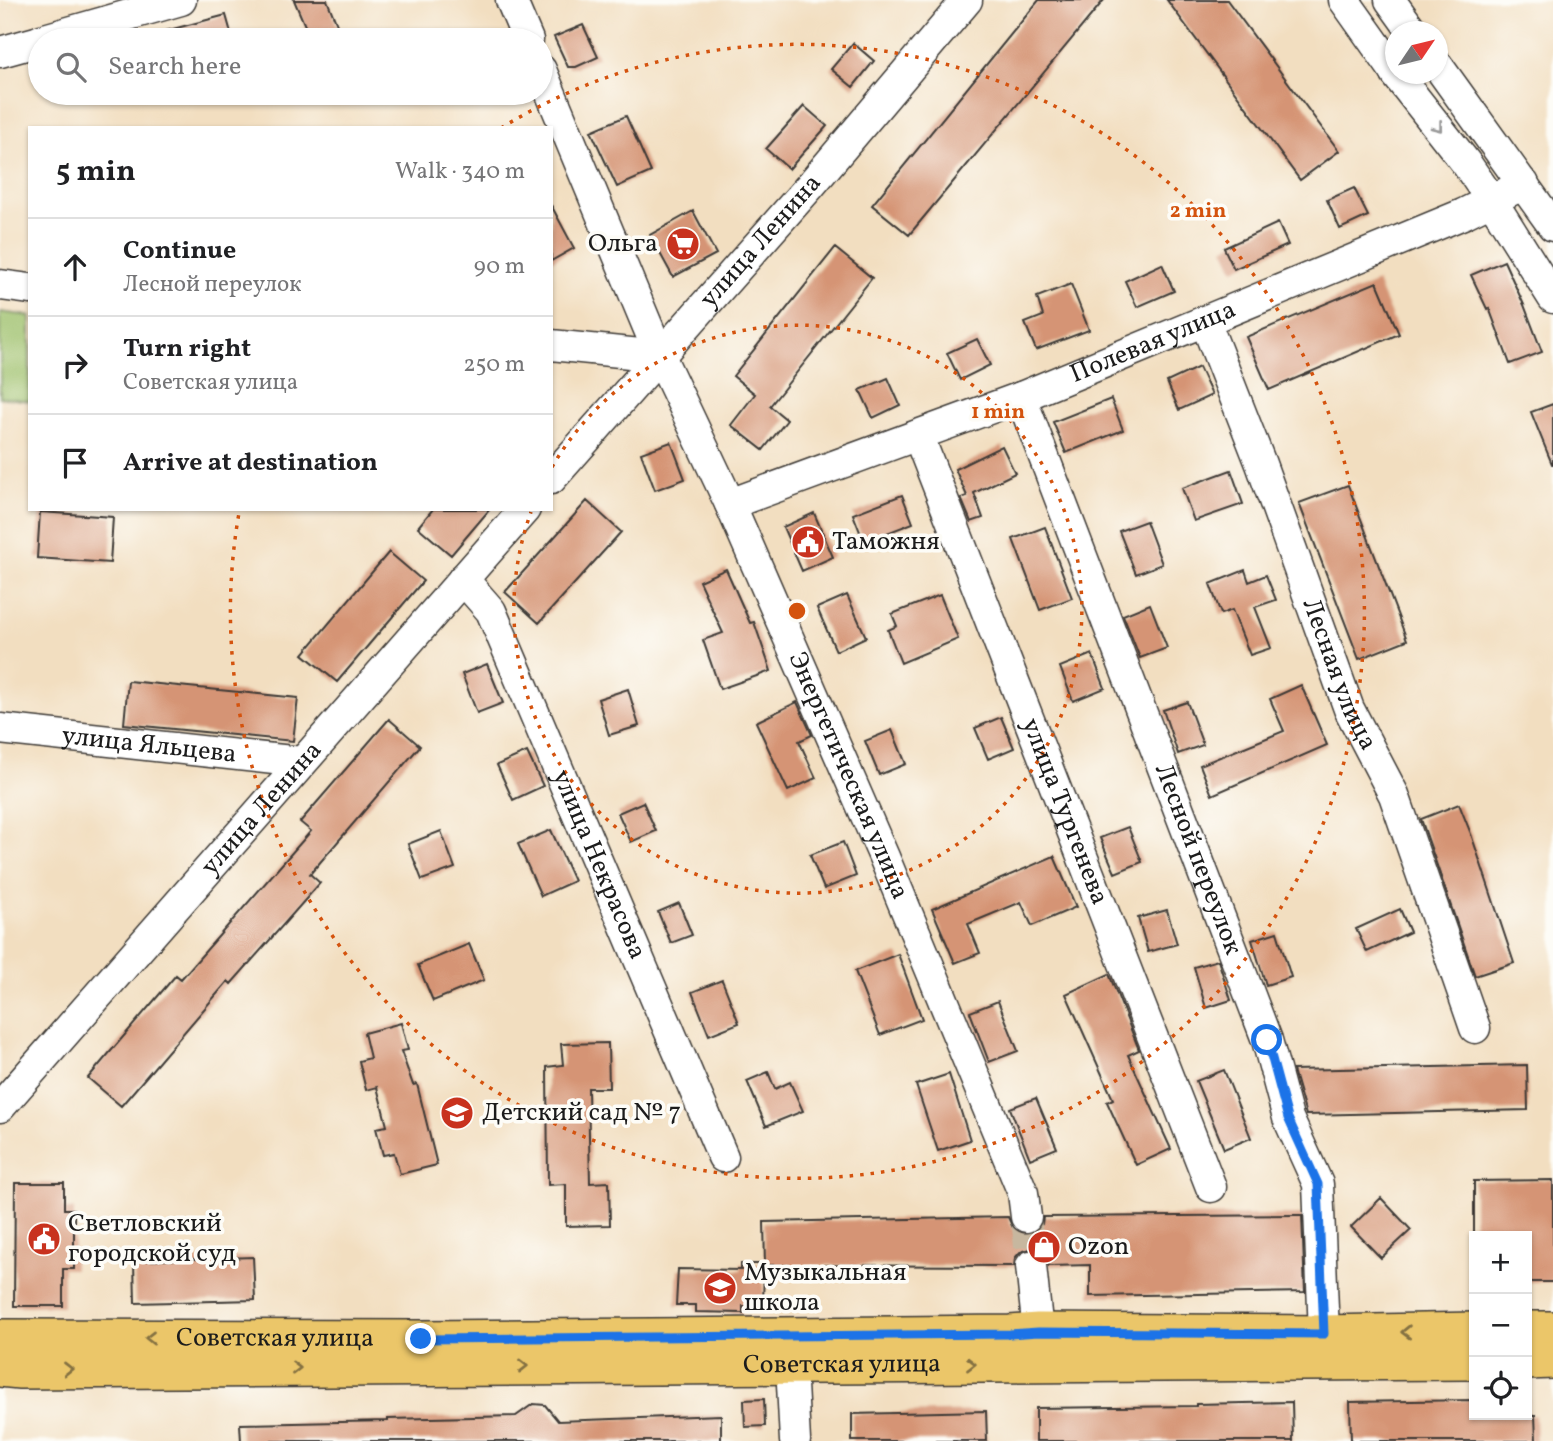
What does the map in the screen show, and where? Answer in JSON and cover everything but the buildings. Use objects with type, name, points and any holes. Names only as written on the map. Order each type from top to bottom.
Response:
[{"type":"main road","points":[[1532,1330],[1553,1330]]},
{"type":"main road","name":"Советская улица","points":[[10,1338],[421,1339],[1038,1332],[1324,1334],[1469,1331]]},
{"type":"main road","points":[[1532,1361],[1553,1360]]},
{"type":"main road","name":"Советская улица","points":[[0,1368],[1469,1361]]},
{"type":"street","points":[[83,28],[181,0]]},
{"type":"street","points":[[512,0],[523,28]]},
{"type":"street","name":"улица Ленина","points":[[553,477],[810,186],[967,0]]},
{"type":"street","points":[[1344,0],[1385,58]]},
{"type":"street","points":[[1390,0],[1405,21]]},
{"type":"street","points":[[0,52],[28,44]]},
{"type":"street","points":[[1448,81],[1553,226]]},
{"type":"street","points":[[1405,84],[1466,163],[1553,298]]},
{"type":"street","name":"Энергетическая улица","points":[[553,99],[660,356],[730,504],[890,870],[1023,1193],[1026,1217]]},
{"type":"street","name":"Полевая улица","points":[[730,504],[1021,397],[1463,214],[1524,184]]},
{"type":"street","points":[[0,285],[28,289]]},
{"type":"street","name":"Лесная улица","points":[[1205,321],[1250,434],[1349,709],[1394,795],[1475,1028]]},
{"type":"street","points":[[553,345],[660,356]]},
{"type":"street","name":"Лесной переулок","points":[[1021,397],[1267,1040],[1288,1118],[1318,1184],[1324,1334]]},
{"type":"street","name":"улица Тургенева","points":[[918,435],[1211,1187]]},
{"type":"street","name":"улица Ленина","points":[[0,1107],[523,511]]},
{"type":"street","name":"улица Некрасова","points":[[463,579],[491,611],[723,1157]]},
{"type":"street","name":"улица Яльцева","points":[[0,729],[301,762]]},
{"type":"street","points":[[1031,1266],[1038,1332]]},
{"type":"street","points":[[791,1365],[794,1441]]},
{"type":"green space","points":[[0,312],[28,316],[28,401],[0,397]]},
{"type":"tunnel","points":[[1026,1217],[1031,1266]]},
{"type":"place","name":"Ольга","points":[[683,244]]},
{"type":"place","name":"Таможня","points":[[808,542]]},
{"type":"place","name":"Детский сад № 7","points":[[457,1113]]},
{"type":"place","name":"Светловский городской суд","points":[[44,1239]]},
{"type":"place","name":"Ozon","points":[[1044,1247]]},
{"type":"place","name":"Музыкальная школа","points":[[720,1288]]},
{"type":"route","points":[[421,1339],[1038,1332],[1324,1334],[1318,1184],[1288,1118],[1267,1040]]}]
